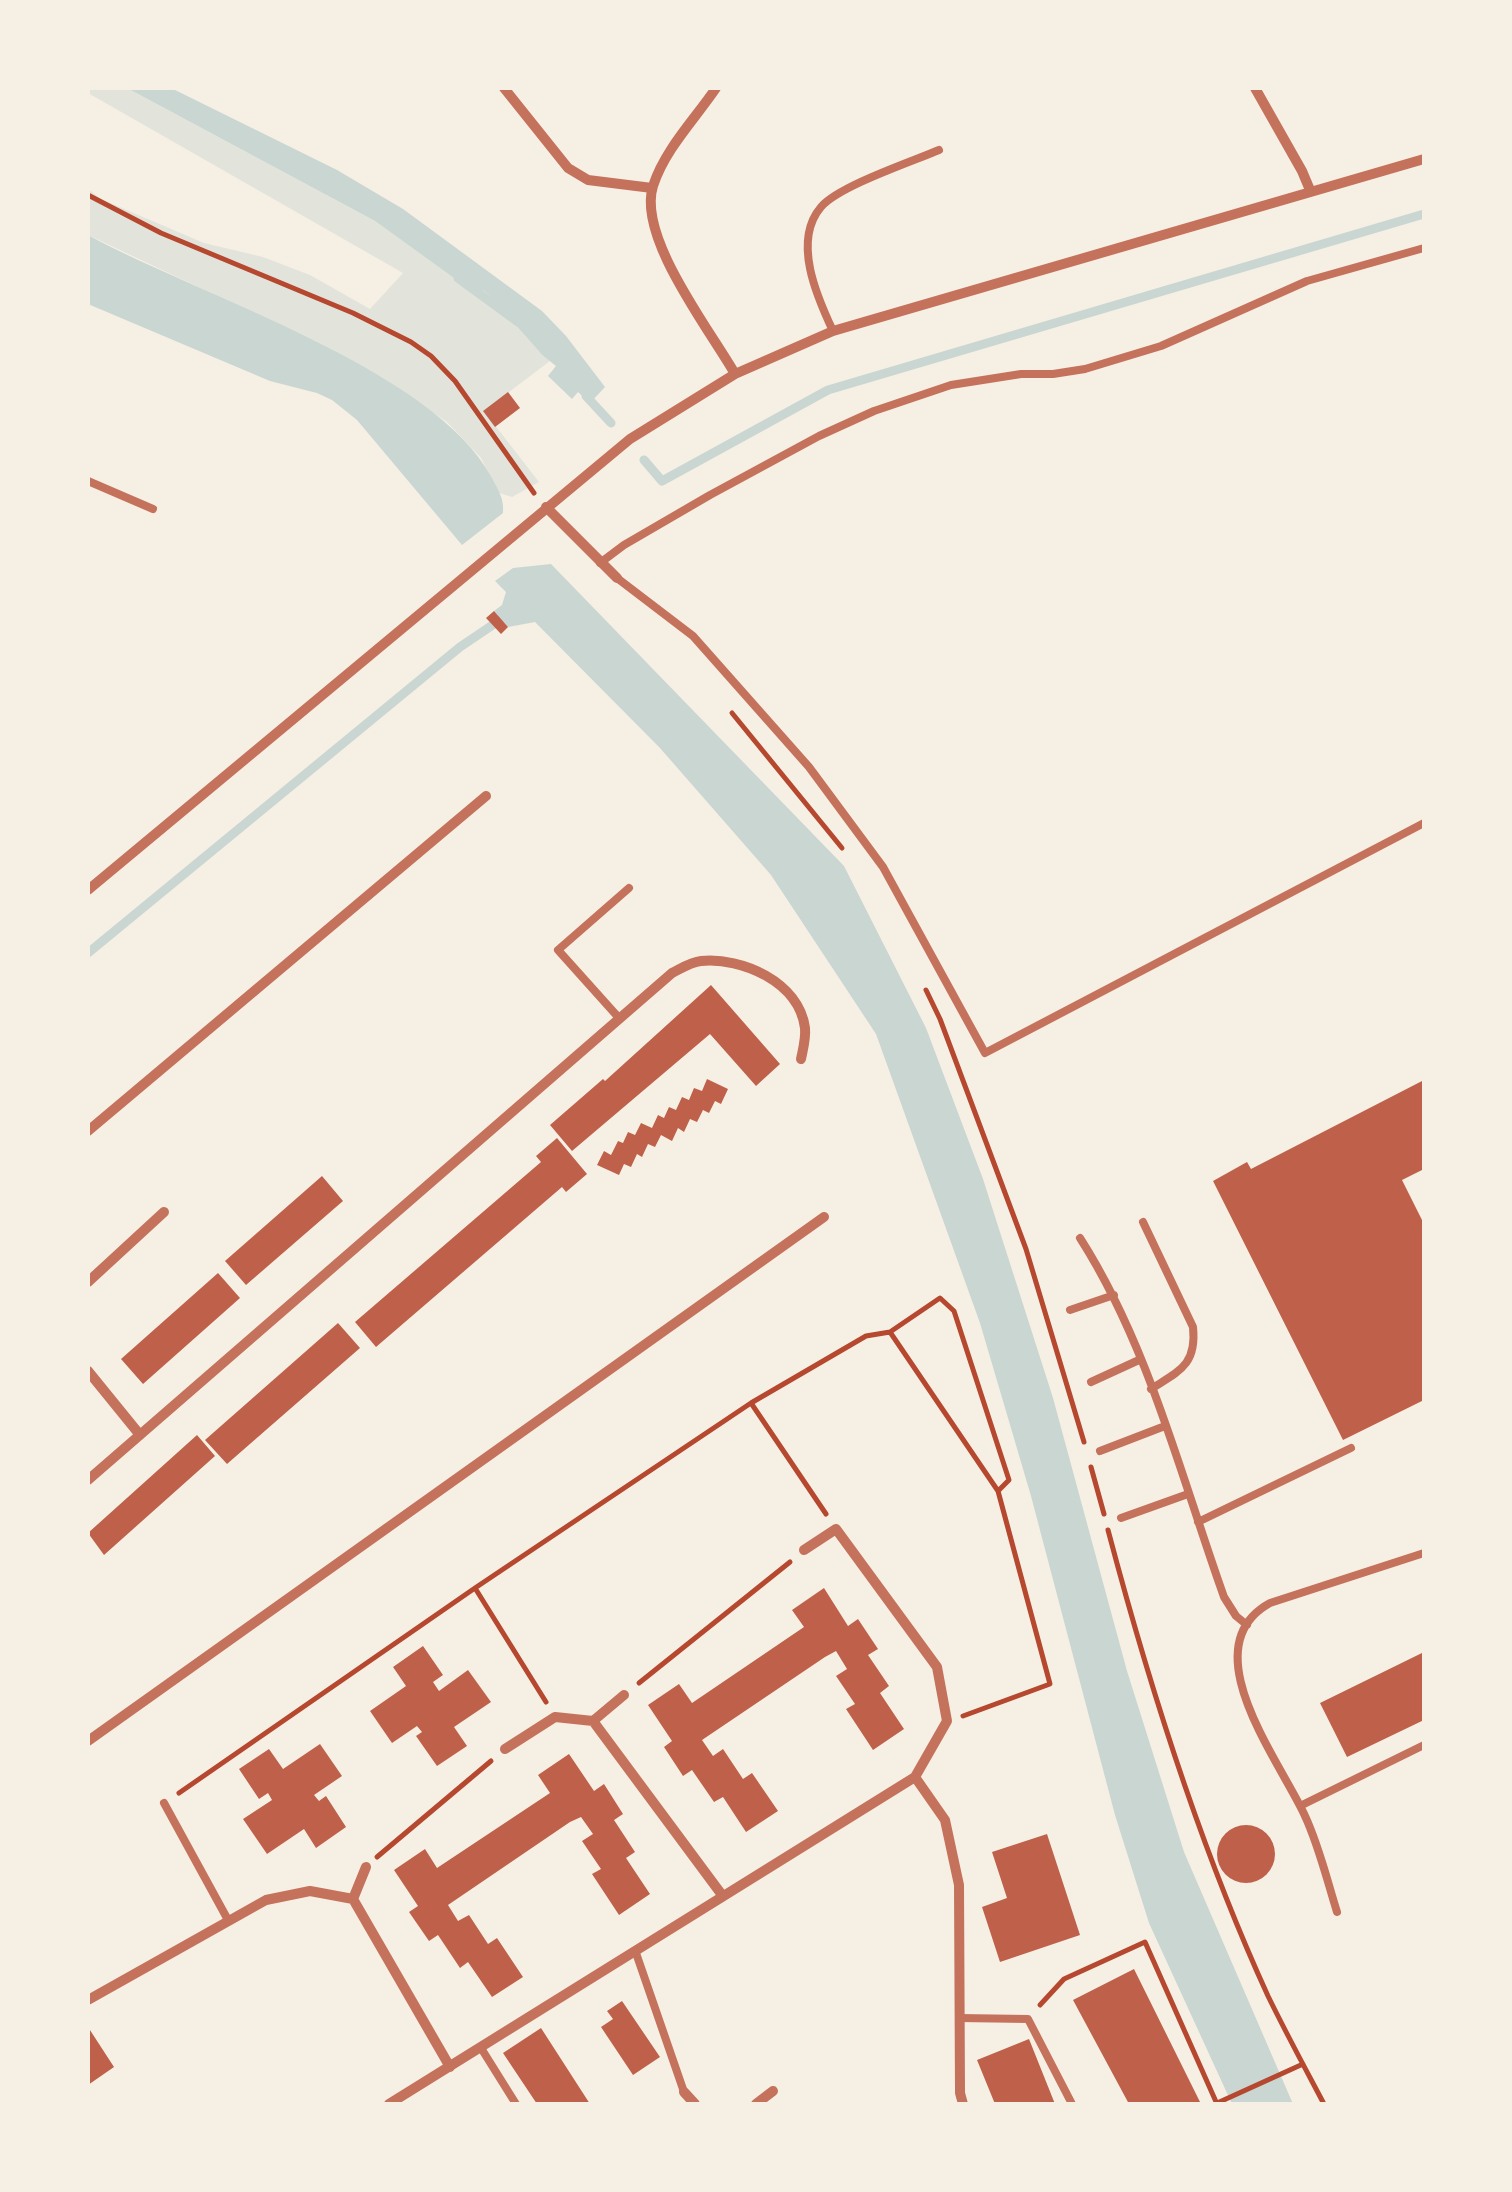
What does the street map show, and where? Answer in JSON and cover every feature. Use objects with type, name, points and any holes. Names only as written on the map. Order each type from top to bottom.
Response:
[{"type":"street","points":[[504,88],[568,168],[588,180],[652,188]]},
{"type":"street","points":[[716,88],[678,138],[652,188],[652,210],[661,246],[680,285],[735,374]]},
{"type":"street","points":[[1256,88],[1310,190]]},
{"type":"street","points":[[88,890],[630,439],[735,374],[833,331],[1424,159]]},
{"type":"street","points":[[546,507],[616,578]]},
{"type":"street","points":[[88,1131],[486,796]]},
{"type":"street","points":[[88,1480],[672,972],[697,961],[742,964],[775,983],[800,1012],[805,1041],[801,1060]]},
{"type":"street","points":[[88,1282],[164,1212]]},
{"type":"street","points":[[88,1741],[824,1217]]},
{"type":"street","points":[[88,1371],[140,1436]]},
{"type":"street","points":[[389,2104],[915,1776],[947,1722],[937,1667],[836,1529],[804,1550]]},
{"type":"street","points":[[505,1749],[555,1717],[592,1721],[624,1695]]},
{"type":"street","points":[[592,1721],[722,1895]]},
{"type":"street","points":[[915,1776],[944,1820],[959,1886],[963,2104]]},
{"type":"street","points":[[353,1899],[366,1867]]},
{"type":"street","points":[[88,2000],[266,1900],[310,1891],[353,1899],[450,2067]]},
{"type":"street","points":[[756,2104],[773,2091]]},
{"type":"street","points":[[684,2092],[695,2104]]},
{"type":"lane","points":[[833,331],[814,292],[808,261],[811,229],[819,208],[836,195],[939,150]]},
{"type":"lane","points":[[600,563],[710,496],[874,411],[952,385],[1086,369],[1161,346],[1307,281],[1424,248]]},
{"type":"lane","points":[[88,481],[153,509]]},
{"type":"lane","points":[[616,578],[694,636],[809,767],[883,867],[984,1053],[1424,822]]},
{"type":"lane","points":[[620,1018],[558,950],[629,888]]},
{"type":"lane","points":[[1143,1222],[1193,1328],[1195,1343],[1192,1356],[1181,1370],[1151,1390]]},
{"type":"lane","points":[[1080,1238],[1114,1295],[1165,1426],[1224,1597],[1246,1625]]},
{"type":"lane","points":[[1070,1310],[1114,1295]]},
{"type":"lane","points":[[1091,1382],[1140,1360]]},
{"type":"lane","points":[[1100,1451],[1165,1426]]},
{"type":"lane","points":[[1198,1522],[1351,1448]]},
{"type":"lane","points":[[1121,1518],[1188,1494]]},
{"type":"lane","points":[[1337,1912],[1300,1806],[1248,1708],[1237,1657],[1246,1625],[1256,1610],[1270,1602],[1424,1553]]},
{"type":"lane","points":[[1300,1806],[1424,1745]]},
{"type":"lane","points":[[164,1803],[228,1920]]},
{"type":"lane","points":[[636,1952],[684,2092]]},
{"type":"lane","points":[[959,2018],[1028,2018],[1072,2104]]},
{"type":"lane","points":[[481,2048],[516,2104]]},
{"type":"path","points":[[88,195],[161,233],[353,312],[411,342],[455,381],[546,507]]},
{"type":"path","points":[[726,705],[853,862]]},
{"type":"path","points":[[924,985],[1032,1266],[1172,1748],[1268,1994],[1324,2104]]},
{"type":"path","points":[[164,1803],[474,1588],[751,1403],[866,1336],[890,1332],[940,1298],[954,1312],[1009,1480],[998,1492]]},
{"type":"path","points":[[890,1332],[998,1492],[1050,1684],[947,1722]]},
{"type":"path","points":[[751,1403],[836,1529]]},
{"type":"path","points":[[624,1695],[804,1550]]},
{"type":"path","points":[[474,1588],[555,1717]]},
{"type":"path","points":[[366,1867],[505,1749]]},
{"type":"path","points":[[1028,2018],[1064,1979],[1145,1942],[1216,2104],[1303,2064]]},
{"type":"shaded area","points":[[88,88],[127,88],[375,221],[458,281],[483,291],[534,332],[541,354],[550,361],[484,411],[539,482],[512,497],[499,493],[481,458],[447,422],[391,384],[319,344],[88,235],[88,189],[101,199],[204,243],[263,257],[310,275],[370,309],[403,273],[88,93]]},
{"type":"shaded area","points":[[127,88],[171,88],[337,170],[403,209],[542,311],[605,387],[590,403],[578,392],[572,399],[548,376],[556,366],[541,354],[534,332],[484,291],[458,281],[375,221]]},
{"type":"shaded area","points":[[88,235],[309,338],[420,402],[463,439],[492,478],[502,499],[503,513],[462,545],[357,420],[332,400],[270,381],[88,304]]},
{"type":"shaded area","points":[[551,564],[844,866],[926,1028],[983,1179],[1053,1398],[1127,1671],[1184,1852],[1293,2104],[1232,2104],[1149,1923],[1115,1815],[1031,1496],[980,1323],[876,1034],[771,875],[660,748],[535,622],[508,627],[494,611],[502,605],[506,592],[495,581],[513,568]]},
{"type":"building","points":[[508,392],[520,408],[495,427],[483,411]]},
{"type":"building","points":[[494,611],[508,627],[501,634],[486,618]]},
{"type":"building","points":[[711,985],[780,1064],[756,1086],[710,1034],[572,1151],[550,1125]]},
{"type":"building","points":[[707,1079],[728,1089],[721,1104],[715,1101],[709,1113],[703,1110],[697,1122],[690,1119],[684,1132],[678,1128],[672,1141],[661,1135],[655,1147],[648,1144],[642,1157],[637,1154],[631,1167],[624,1164],[619,1175],[597,1165],[604,1151],[611,1155],[628,1132],[635,1135],[641,1123],[652,1128],[658,1115],[664,1118],[669,1107],[676,1110],[682,1097],[689,1100],[694,1088],[702,1091]]},
{"type":"building","points":[[1424,1080],[1424,1169],[1402,1180],[1424,1224],[1424,1400],[1343,1440],[1213,1181],[1247,1162],[1251,1169]]},
{"type":"building","points":[[557,1138],[587,1174],[566,1192],[562,1187],[376,1347],[355,1322],[541,1162],[536,1156]]},
{"type":"building","points":[[322,1176],[343,1201],[246,1285],[225,1261]]},
{"type":"building","points":[[218,1273],[240,1298],[143,1384],[121,1359]]},
{"type":"building","points":[[338,1323],[360,1348],[227,1464],[205,1440]]},
{"type":"building","points":[[197,1435],[215,1456],[104,1555],[88,1533]]},
{"type":"building","points":[[824,1588],[848,1626],[858,1619],[878,1649],[868,1655],[889,1686],[880,1693],[904,1729],[873,1750],[846,1709],[855,1704],[836,1676],[847,1669],[836,1651],[825,1657],[702,1740],[713,1756],[723,1749],[743,1779],[752,1773],[778,1811],[746,1832],[723,1797],[714,1802],[692,1770],[683,1776],[664,1747],[672,1741],[648,1705],[679,1684],[692,1703],[804,1627],[792,1610]]},
{"type":"building","points":[[423,1646],[443,1675],[433,1682],[439,1691],[468,1670],[491,1702],[454,1727],[467,1746],[437,1766],[416,1736],[422,1732],[417,1726],[392,1743],[370,1711],[406,1686],[393,1667]]},
{"type":"building","points":[[1424,1652],[1424,1720],[1347,1757],[1320,1703]]},
{"type":"building","points":[[320,1744],[342,1776],[314,1795],[319,1801],[326,1796],[346,1827],[316,1848],[304,1829],[267,1854],[243,1819],[272,1800],[268,1793],[259,1799],[239,1769],[269,1749],[283,1769]]},
{"type":"building","points":[[569,1754],[594,1791],[604,1784],[623,1814],[614,1820],[635,1852],[626,1858],[650,1894],[619,1915],[592,1874],[601,1869],[582,1841],[593,1834],[581,1817],[570,1822],[448,1905],[458,1921],[469,1915],[488,1944],[497,1938],[523,1977],[492,1997],[468,1962],[460,1968],[438,1935],[429,1941],[409,1912],[418,1906],[394,1870],[425,1849],[437,1868],[550,1793],[538,1775]]},
{"type":"building","points":[[1246,1825],[1266,1834],[1275,1854],[1266,1874],[1246,1883],[1226,1874],[1217,1854],[1226,1834]]},
{"type":"building","points":[[1047,1834],[1080,1935],[1000,1962],[982,1907],[1007,1898],[992,1852]]},
{"type":"building","points":[[1134,1969],[1201,2104],[1129,2104],[1073,2000]]},
{"type":"building","points":[[622,2001],[660,2057],[633,2075],[601,2027],[613,2019],[607,2011]]},
{"type":"building","points":[[88,2027],[114,2067],[88,2085]]},
{"type":"building","points":[[541,2028],[590,2104],[537,2104],[503,2053]]},
{"type":"building","points":[[1029,2039],[1055,2104],[995,2104],[977,2060]]},
{"type":"waterway","points":[[644,460],[662,481],[828,390],[1424,214]]},
{"type":"waterway","points":[[458,278],[521,324],[545,351]]},
{"type":"waterway","points":[[586,396],[611,423]]},
{"type":"waterway","points":[[88,953],[460,647],[500,620]]}]
